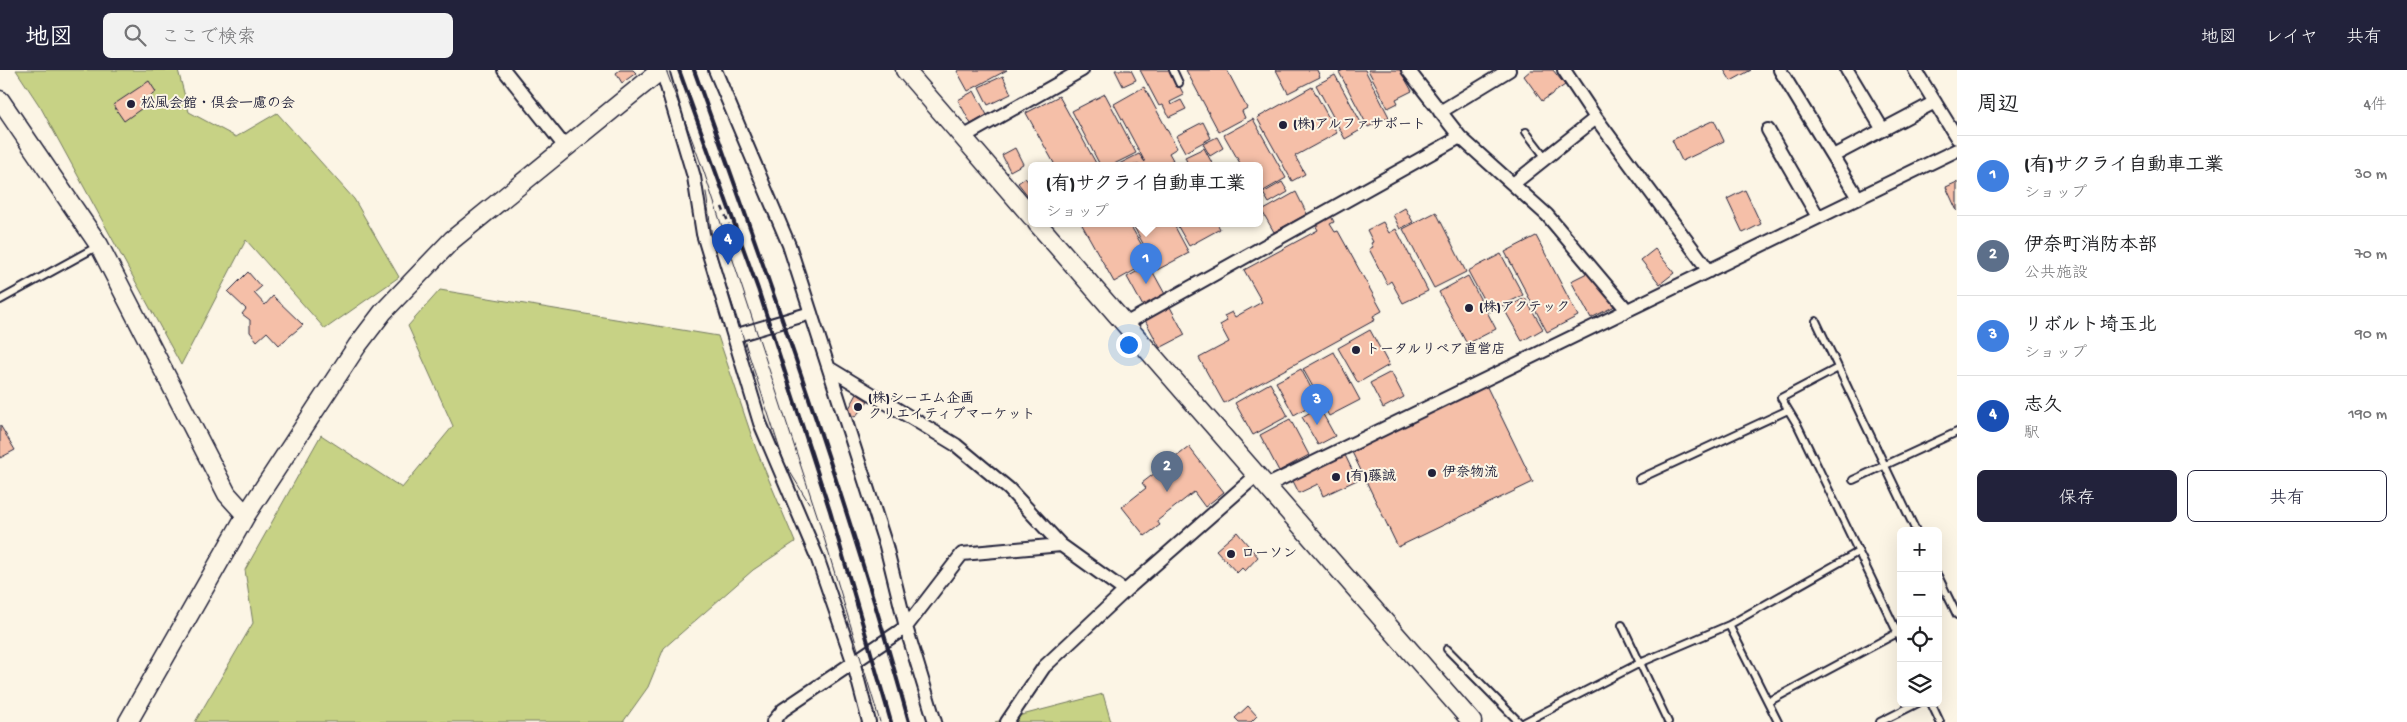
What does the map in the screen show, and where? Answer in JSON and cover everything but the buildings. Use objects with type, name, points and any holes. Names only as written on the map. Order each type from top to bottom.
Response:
[{"type":"street","points":[[504,70],[566,148]]},
{"type":"street","points":[[128,722],[246,515],[357,346],[388,306],[452,240],[662,70],[694,177],[703,234],[760,423],[817,558],[853,661],[869,722]]},
{"type":"street","points":[[715,70],[789,244],[886,546],[906,627],[935,722]]},
{"type":"street","points":[[906,70],[1028,212]]},
{"type":"street","points":[[963,137],[1082,70]]},
{"type":"street","points":[[1408,70],[1460,137],[1547,215],[1627,310]]},
{"type":"street","points":[[1440,112],[1509,70]]},
{"type":"street","points":[[1564,70],[1596,118],[1710,271]]},
{"type":"street","points":[[1780,70],[1858,198]]},
{"type":"street","points":[[1847,70],[1883,130]]},
{"type":"street","points":[[1915,70],[1957,138]]},
{"type":"street","points":[[0,100],[99,246],[227,494],[246,515]]},
{"type":"street","points":[[1833,156],[1935,102]]},
{"type":"street","points":[[1513,184],[1596,118]]},
{"type":"street","points":[[1768,130],[1818,217]]},
{"type":"street","points":[[1125,324],[1460,137]]},
{"type":"street","points":[[1007,722],[1044,666],[1125,591],[1263,480],[1710,271],[1957,150]]},
{"type":"street","points":[[1040,227],[1472,722]]},
{"type":"street","points":[[734,336],[811,312]]},
{"type":"street","points":[[829,368],[956,445],[1009,489],[1061,545],[1125,591]]},
{"type":"street","points":[[773,722],[783,710],[906,627],[962,554],[1061,545]]},
{"type":"lane","points":[[1173,70],[1180,83]]},
{"type":"lane","points":[[1526,132],[1546,158]]},
{"type":"lane","points":[[0,300],[99,246]]},
{"type":"lane","points":[[1816,321],[1914,527]]},
{"type":"lane","points":[[1768,702],[1897,633],[1782,398],[1838,368]]},
{"type":"lane","points":[[1640,478],[1788,410]]},
{"type":"lane","points":[[1853,480],[1957,432]]},
{"type":"lane","points":[[1525,722],[1640,663],[1730,624],[1858,552]]},
{"type":"lane","points":[[1942,584],[1957,615]]},
{"type":"lane","points":[[1622,624],[1668,722]]},
{"type":"lane","points":[[1730,624],[1778,722]]},
{"type":"lane","points":[[1446,649],[1520,722]]},
{"type":"lane","points":[[1880,722],[1910,707]]},
{"type":"lane","points":[[1933,707],[1940,722]]},
{"type":"path","points":[[722,207],[729,224]]},
{"type":"green space","points":[[16,70],[178,70],[189,112],[236,137],[277,113],[354,199],[399,277],[325,329],[246,240],[181,365],[41,108]]},
{"type":"green space","points":[[440,290],[718,336],[756,449],[795,542],[753,570],[664,648],[648,687],[623,722],[195,722],[253,623],[245,570],[321,435],[402,488],[453,426],[408,326]]},
{"type":"green space","points":[[1103,694],[1111,722],[995,722]]},
{"type":"tram line","points":[[666,70],[704,172],[818,518],[880,722]]},
{"type":"tram line","points":[[706,192],[713,245],[784,462],[809,503]]},
{"type":"railway","points":[[679,70],[758,289],[830,511],[891,722]]},
{"type":"railway","points":[[694,70],[780,313],[834,475],[909,722]]},
{"type":"place","name":"松風会館・倶会一慮の会","points":[[131,104]]},
{"type":"place","name":"(株)アルファサポート","points":[[1283,125]]},
{"type":"place","name":"志久","points":[[728,265]]},
{"type":"place","name":"(有)サクライ自動車工業","points":[[1146,284]]},
{"type":"place","name":"(株)アクテック","points":[[1469,308]]},
{"type":"place","name":"トータルリペア直営店","points":[[1356,350]]},
{"type":"place","name":"(株)シーエム企画 クリエイティブマーケット","points":[[858,407]]},
{"type":"place","name":"リボルト埼玉北","points":[[1317,425]]},
{"type":"place","name":"伊奈物流","points":[[1432,473]]},
{"type":"place","name":"(有)藤誠","points":[[1336,477]]},
{"type":"place","name":"伊奈町消防本部","points":[[1167,492]]},
{"type":"place","name":"ローソン","points":[[1231,554]]}]
